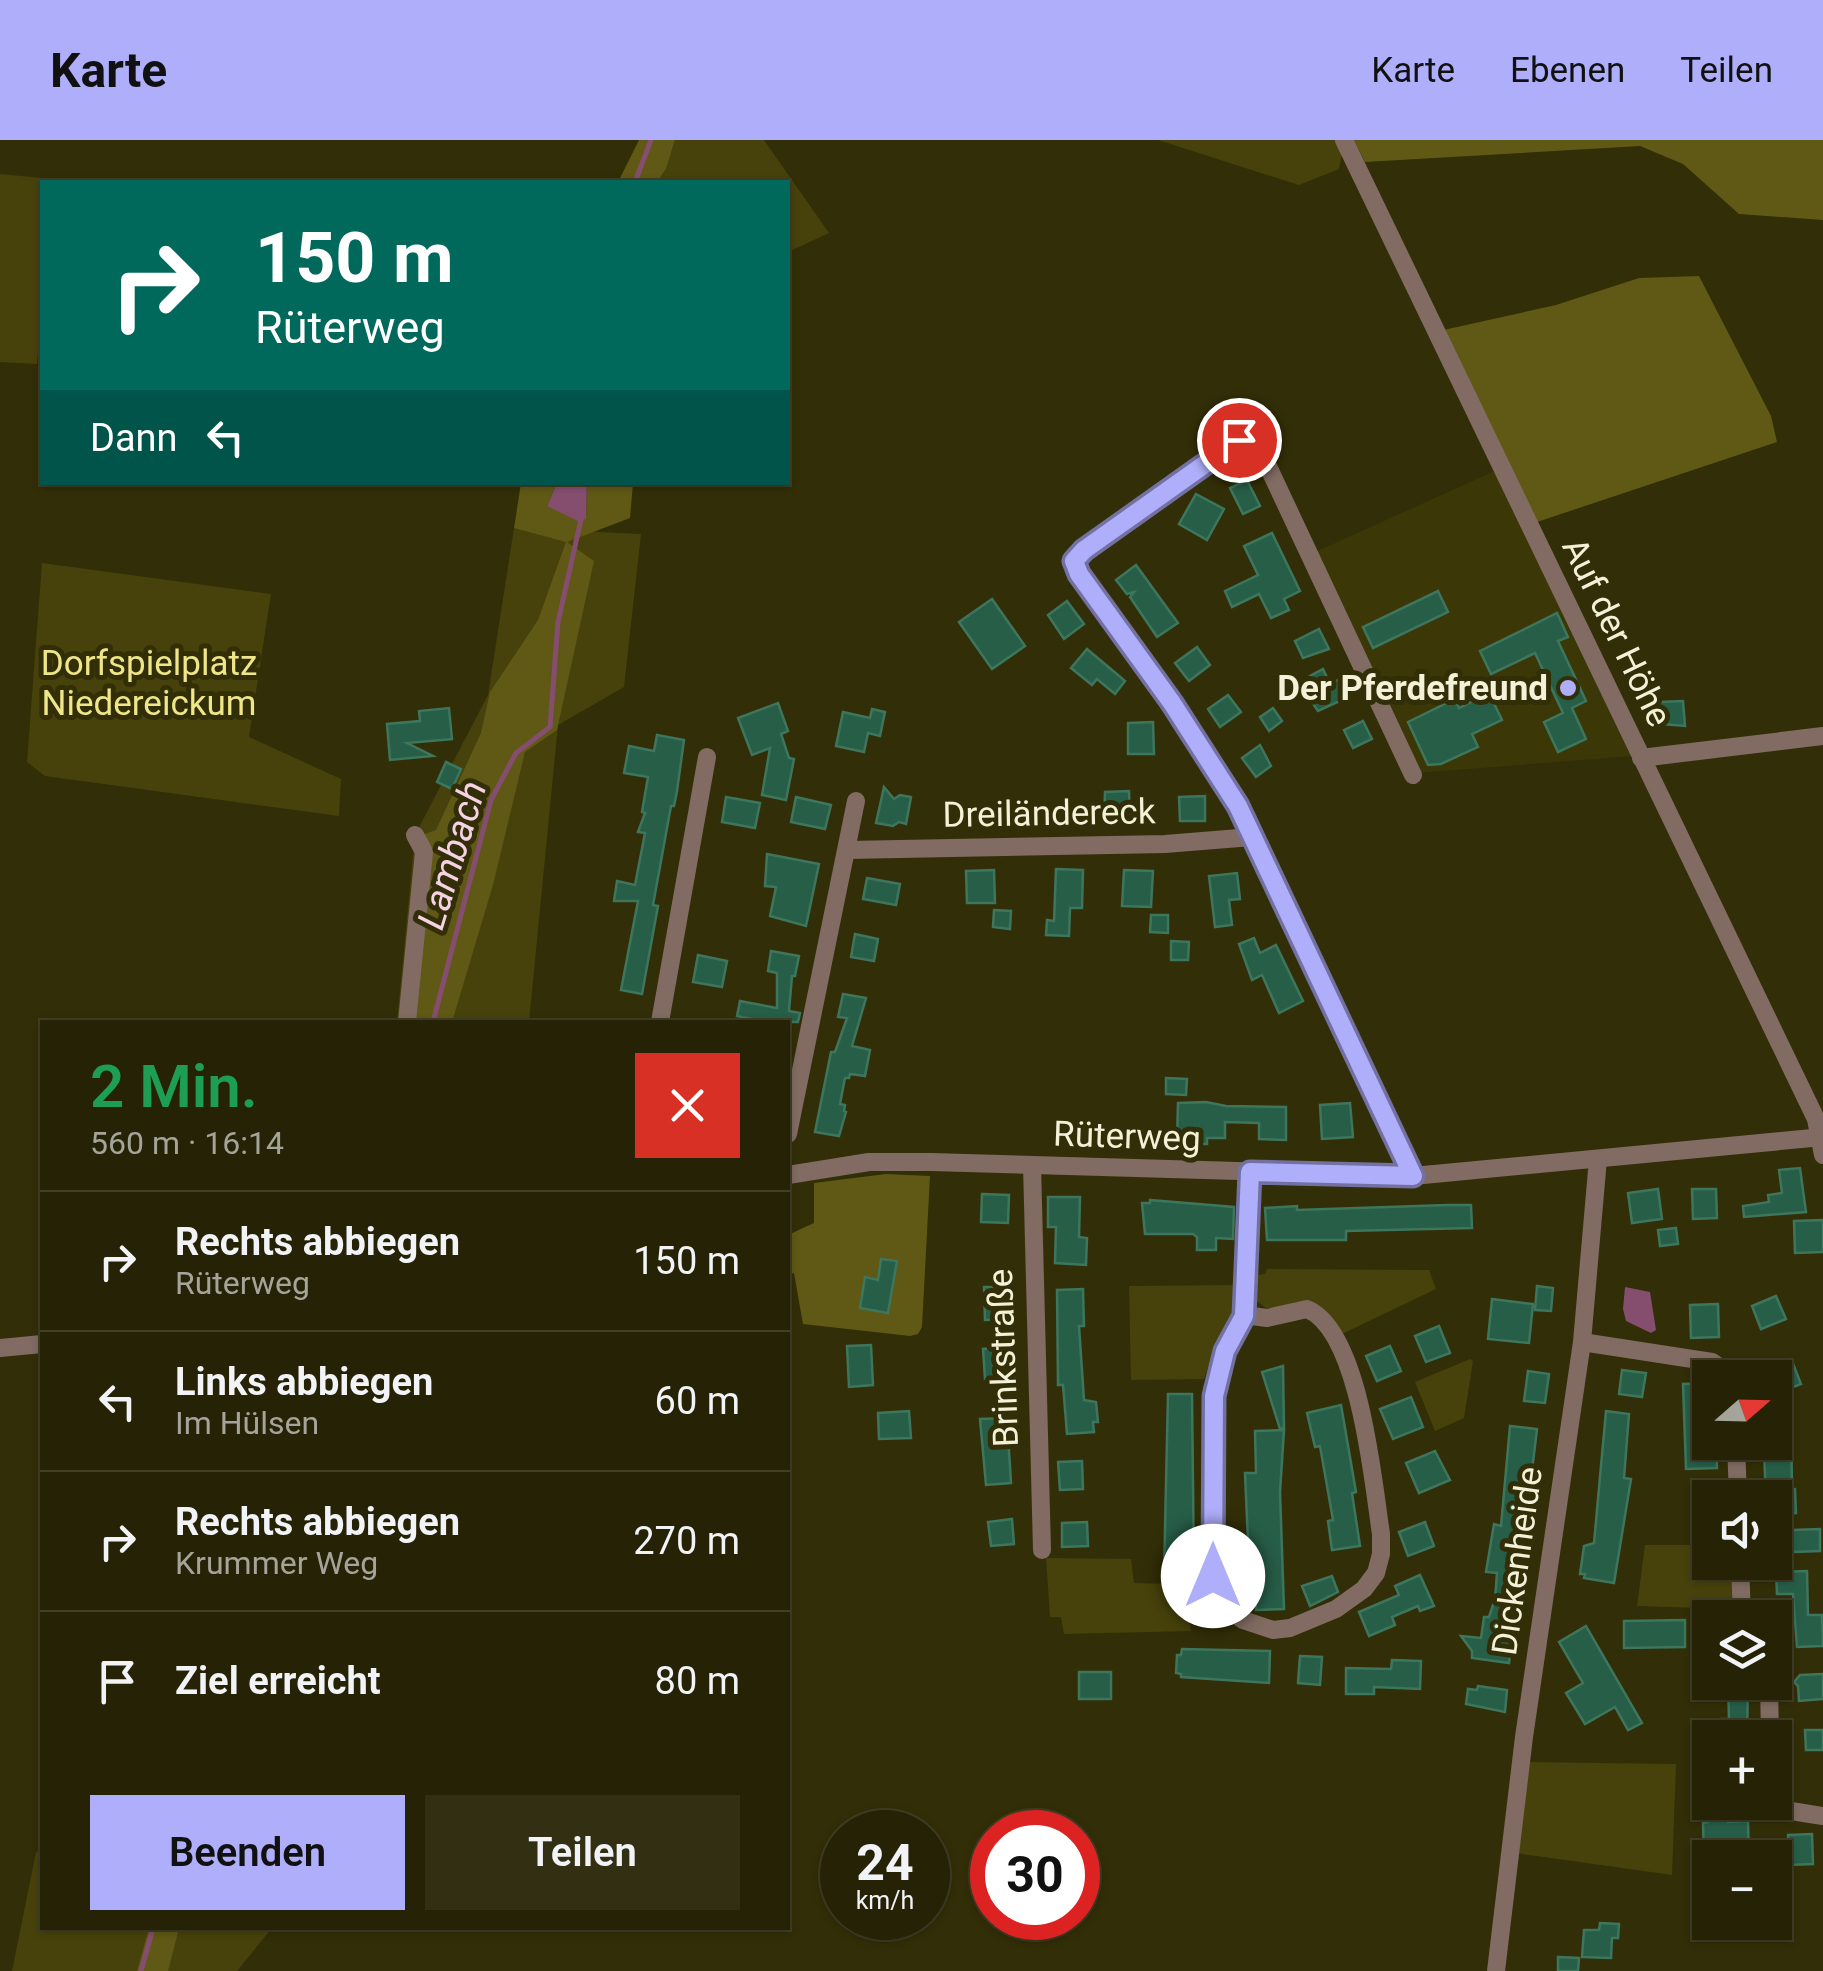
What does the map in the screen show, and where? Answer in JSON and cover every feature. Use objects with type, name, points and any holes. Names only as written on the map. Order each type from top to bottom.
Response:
[{"type":"street","name":"Auf der Höhe","points":[[1344,140],[1816,1119],[1822,1143]]},
{"type":"street","points":[[1413,774],[1250,436],[1084,550],[1074,561],[1079,574],[1221,778],[1413,1176]]},
{"type":"street","points":[[1641,758],[1823,736]]},
{"type":"street","points":[[660,1020],[707,758]]},
{"type":"street","points":[[790,1114],[796,1056],[856,801]]},
{"type":"street","points":[[406,1020],[424,852],[415,835]]},
{"type":"street","name":"Dreiländereck","points":[[847,850],[1165,844],[1252,837]]},
{"type":"street","name":"Rüterweg","points":[[790,1175],[869,1162],[1413,1176],[1822,1143]]},
{"type":"street","name":"Dickenheide","points":[[1496,1971],[1524,1736],[1582,1342],[1598,1159]]},
{"type":"street","name":"Brinkstraße","points":[[1032,1166],[1042,1550]]},
{"type":"street","points":[[1244,1316],[1266,1318],[1307,1309],[1327,1321],[1335,1333],[1359,1401],[1382,1534],[1376,1573],[1352,1601],[1290,1628],[1273,1630],[1243,1620],[1228,1609],[1213,1576],[1214,1396],[1225,1351],[1244,1316],[1250,1172]]},
{"type":"street","points":[[1582,1342],[1699,1360]]},
{"type":"street","points":[[0,1348],[40,1344]]},
{"type":"street","points":[[1792,1811],[1823,1816]]},
{"type":"shaded area","points":[[639,140],[675,140],[658,180],[619,180]]},
{"type":"shaded area","points":[[1354,140],[1823,140],[1823,220],[1739,214],[1683,164],[1640,146],[1365,162]]},
{"type":"shaded area","points":[[1699,276],[1771,416],[1777,442],[1534,523],[1439,331],[1556,305],[1639,278]]},
{"type":"shaded area","points":[[1499,469],[1632,756],[1418,773],[1313,553]]},
{"type":"shaded area","points":[[521,485],[556,485],[547,506],[586,518],[587,485],[633,485],[630,518],[567,542],[594,561],[557,730],[525,752],[493,885],[453,1020],[408,1020],[425,834],[436,830],[481,733],[490,692],[538,620],[566,542],[514,528]]},
{"type":"shaded area","points":[[556,485],[587,485],[586,519],[578,521],[547,506]]},
{"type":"shaded area","points":[[886,1174],[930,1176],[922,1327],[918,1334],[803,1324],[794,1273],[790,1274],[790,1234],[814,1223],[814,1183]]},
{"type":"shaded area","points":[[1625,1287],[1650,1292],[1656,1330],[1651,1333],[1626,1321]]},
{"type":"shaded area","points":[[148,1930],[178,1930],[168,1971],[137,1971]]},
{"type":"green space","points":[[675,140],[764,140],[829,233],[790,251],[790,180],[658,180]]},
{"type":"green space","points":[[1158,140],[1336,140],[1342,153],[1339,169],[1299,185]]},
{"type":"green space","points":[[0,174],[63,180],[40,180],[37,364],[0,362]]},
{"type":"green space","points":[[514,528],[641,534],[624,687],[558,725],[529,1020],[397,1020],[415,835],[488,695]]},
{"type":"green space","name":"Dorfspielplatz Niedereickum","points":[[42,563],[271,594],[249,737],[341,779],[339,816],[45,776],[27,762]]},
{"type":"green space","points":[[1267,1269],[1429,1270],[1436,1289],[1342,1334],[1316,1306],[1266,1308],[1252,1298],[1251,1276],[1265,1274]]},
{"type":"green space","points":[[1233,1285],[1232,1316],[1204,1379],[1131,1380],[1129,1286]]},
{"type":"green space","points":[[1473,1361],[1464,1418],[1435,1431],[1415,1382]]},
{"type":"green space","points":[[1645,1545],[1692,1545],[1692,1580],[1733,1580],[1734,1600],[1692,1600],[1692,1608],[1637,1606]]},
{"type":"green space","points":[[1046,1558],[1131,1559],[1134,1583],[1203,1585],[1215,1617],[1189,1616],[1191,1631],[1064,1634],[1061,1617],[1050,1617]]},
{"type":"green space","points":[[1526,1762],[1676,1764],[1672,1875],[1516,1853]]},
{"type":"green space","points":[[40,1851],[40,1930],[270,1930],[237,1971],[12,1971],[36,1852]]},
{"type":"building","points":[[1247,480],[1260,506],[1243,514],[1230,488]]},
{"type":"building","points":[[1196,494],[1224,509],[1207,540],[1179,524]]},
{"type":"building","points":[[1272,533],[1300,591],[1284,599],[1289,610],[1271,618],[1259,594],[1232,607],[1225,591],[1258,575],[1244,546]]},
{"type":"building","points":[[1136,565],[1178,623],[1157,637],[1130,597],[1134,592],[1127,594],[1116,580]]},
{"type":"building","points":[[1438,591],[1448,612],[1373,648],[1363,627]]},
{"type":"building","points":[[992,599],[1025,646],[992,669],[959,622]]},
{"type":"building","points":[[1067,601],[1084,624],[1064,639],[1048,615]]},
{"type":"building","points":[[1557,613],[1568,637],[1558,641],[1586,701],[1572,708],[1586,739],[1558,752],[1544,722],[1563,713],[1535,653],[1491,674],[1480,651]]},
{"type":"building","points":[[1319,629],[1329,649],[1303,658],[1295,641]]},
{"type":"building","points":[[1197,647],[1210,665],[1189,681],[1175,663]]},
{"type":"building","points":[[1087,649],[1125,681],[1115,694],[1097,679],[1092,685],[1071,668]]},
{"type":"building","points":[[1323,669],[1330,684],[1342,678],[1351,696],[1318,711],[1307,695],[1317,690],[1310,676]]},
{"type":"building","points":[[1489,693],[1502,720],[1472,734],[1478,747],[1441,764],[1428,765],[1408,722],[1455,699],[1459,708]]},
{"type":"building","points":[[1228,695],[1241,712],[1220,727],[1208,709]]},
{"type":"building","points":[[1683,701],[1685,726],[1661,724],[1660,702]]},
{"type":"building","points":[[778,703],[788,731],[781,734],[789,758],[794,759],[786,800],[762,795],[770,748],[752,755],[738,718]]},
{"type":"building","points":[[449,708],[452,739],[407,743],[433,756],[390,760],[387,724],[420,721],[419,711]]},
{"type":"building","points":[[1273,708],[1282,721],[1269,731],[1260,717]]},
{"type":"building","points":[[872,709],[885,712],[880,736],[868,733],[864,752],[836,746],[843,712],[870,718]]},
{"type":"building","points":[[1363,721],[1372,739],[1353,748],[1344,730]]},
{"type":"building","points":[[1153,722],[1154,754],[1128,754],[1128,723]]},
{"type":"building","points":[[657,735],[684,740],[653,905],[658,906],[642,994],[621,990],[638,901],[614,901],[617,881],[635,885],[645,833],[638,832],[645,813],[642,812],[648,777],[624,773],[629,746],[654,751]]},
{"type":"building","points":[[1260,745],[1271,766],[1256,777],[1242,758]]},
{"type":"building","points":[[446,762],[461,769],[452,789],[437,782]]},
{"type":"building","points":[[884,787],[894,799],[900,795],[911,797],[906,824],[876,823]]},
{"type":"building","points":[[1129,791],[1130,820],[1104,821],[1105,792]]},
{"type":"building","points":[[1205,796],[1205,821],[1180,821],[1179,797]]},
{"type":"building","points":[[726,797],[760,803],[755,828],[722,822]]},
{"type":"building","points":[[796,797],[831,805],[825,829],[791,822]]},
{"type":"building","points":[[767,854],[819,864],[806,926],[770,916],[776,887],[765,886]]},
{"type":"building","points":[[1056,869],[1083,870],[1082,908],[1070,908],[1069,936],[1046,935],[1047,920],[1054,921]]},
{"type":"building","points":[[994,870],[995,903],[967,903],[966,871]]},
{"type":"building","points":[[1124,870],[1153,871],[1151,907],[1122,906]]},
{"type":"building","points":[[1237,873],[1240,899],[1229,900],[1232,925],[1215,927],[1209,876]]},
{"type":"building","points":[[867,878],[900,884],[896,905],[863,899]]},
{"type":"building","points":[[994,910],[1011,911],[1010,929],[993,927]]},
{"type":"building","points":[[1151,915],[1168,915],[1168,933],[1150,932]]},
{"type":"building","points":[[855,934],[878,939],[874,961],[851,957]]},
{"type":"building","points":[[1254,938],[1260,953],[1276,945],[1303,1001],[1279,1013],[1262,975],[1252,980],[1239,944]]},
{"type":"building","points":[[1171,941],[1189,942],[1188,960],[1171,960]]},
{"type":"building","points":[[771,951],[799,956],[792,976],[789,1011],[800,1013],[798,1022],[737,1016],[740,1001],[777,1008],[777,973],[768,971]]},
{"type":"building","points":[[698,955],[727,961],[722,987],[693,982]]},
{"type":"building","points":[[843,994],[866,998],[852,1046],[870,1050],[865,1076],[850,1074],[845,1078],[840,1104],[845,1105],[846,1112],[839,1136],[815,1132],[831,1052],[835,1052],[847,1018],[838,1017]]},
{"type":"building","points":[[1166,1078],[1187,1079],[1186,1095],[1166,1094]]},
{"type":"building","points":[[1178,1103],[1286,1107],[1286,1140],[1259,1139],[1259,1123],[1225,1122],[1225,1138],[1207,1138],[1207,1144],[1177,1139]]},
{"type":"building","points":[[1350,1103],[1353,1137],[1322,1139],[1320,1105]]},
{"type":"building","points":[[1800,1168],[1806,1212],[1744,1217],[1743,1206],[1769,1202],[1768,1195],[1782,1193],[1779,1170]]},
{"type":"building","points":[[1658,1189],[1662,1219],[1632,1223],[1628,1193]]},
{"type":"building","points":[[1692,1189],[1716,1189],[1717,1218],[1693,1219]]},
{"type":"building","points":[[982,1194],[1009,1195],[1008,1223],[981,1222]]},
{"type":"building","points":[[1048,1197],[1080,1197],[1079,1237],[1087,1238],[1086,1265],[1055,1263],[1056,1227],[1048,1227]]},
{"type":"building","points":[[1150,1200],[1234,1207],[1233,1239],[1216,1238],[1216,1250],[1197,1250],[1197,1237],[1193,1234],[1145,1234],[1142,1203]]},
{"type":"building","points":[[1471,1205],[1472,1228],[1346,1231],[1346,1240],[1267,1240],[1265,1208]]},
{"type":"building","points":[[1823,1220],[1823,1252],[1795,1253],[1794,1221]]},
{"type":"building","points":[[1676,1228],[1678,1244],[1660,1246],[1658,1230]]},
{"type":"building","points":[[881,1259],[897,1261],[888,1313],[860,1308],[865,1277],[878,1280]]},
{"type":"building","points":[[1537,1286],[1553,1288],[1551,1311],[1535,1310]]},
{"type":"building","points":[[984,1287],[1011,1287],[1012,1319],[985,1320]]},
{"type":"building","points":[[1083,1289],[1084,1326],[1079,1326],[1084,1400],[1096,1402],[1098,1422],[1093,1422],[1094,1432],[1067,1434],[1063,1385],[1058,1385],[1057,1290]]},
{"type":"building","points":[[1776,1296],[1786,1319],[1761,1329],[1752,1306]]},
{"type":"building","points":[[1492,1299],[1533,1304],[1529,1343],[1488,1339]]},
{"type":"building","points":[[1718,1304],[1719,1337],[1691,1338],[1690,1305]]},
{"type":"building","points":[[1439,1326],[1450,1353],[1426,1362],[1415,1336]]},
{"type":"building","points":[[871,1345],[873,1385],[849,1387],[847,1346]]},
{"type":"building","points":[[1390,1346],[1401,1371],[1377,1381],[1366,1356]]},
{"type":"building","points":[[1006,1347],[1009,1377],[985,1379],[983,1349]]},
{"type":"building","points":[[1792,1361],[1801,1384],[1792,1388]]},
{"type":"building","points":[[1283,1366],[1284,1428],[1280,1429],[1262,1372]]},
{"type":"building","points":[[1622,1370],[1646,1373],[1642,1397],[1619,1394]]},
{"type":"building","points":[[1528,1371],[1549,1374],[1545,1403],[1524,1401]]},
{"type":"building","points":[[1683,1384],[1692,1384],[1692,1460],[1717,1460],[1717,1468],[1686,1469]]},
{"type":"building","points":[[1168,1394],[1192,1394],[1194,1574],[1164,1574]]},
{"type":"building","points":[[1411,1397],[1423,1427],[1393,1439],[1380,1409]]},
{"type":"building","points":[[1341,1405],[1356,1492],[1352,1493],[1360,1546],[1332,1550],[1328,1521],[1333,1520],[1320,1446],[1315,1447],[1307,1413]]},
{"type":"building","points":[[909,1411],[911,1438],[879,1439],[878,1413]]},
{"type":"building","points":[[1606,1411],[1629,1414],[1624,1478],[1631,1479],[1614,1583],[1580,1574],[1584,1546],[1594,1543]]},
{"type":"building","points":[[1007,1418],[1011,1483],[986,1485],[980,1419]]},
{"type":"building","points":[[1510,1426],[1537,1429],[1509,1663],[1472,1658],[1472,1651],[1461,1636],[1481,1638],[1484,1617],[1489,1617],[1495,1599],[1497,1573],[1486,1572],[1494,1524],[1501,1526]]},
{"type":"building","points":[[1284,1430],[1280,1492],[1284,1609],[1256,1610],[1255,1565],[1249,1565],[1245,1473],[1256,1473],[1255,1431]]},
{"type":"building","points":[[1435,1451],[1450,1480],[1419,1493],[1406,1463]]},
{"type":"building","points":[[1764,1460],[1792,1460],[1792,1480],[1765,1480]]},
{"type":"building","points":[[1082,1461],[1083,1489],[1060,1490],[1058,1462]]},
{"type":"building","points":[[1792,1489],[1795,1489],[1796,1513],[1792,1513]]},
{"type":"building","points":[[1012,1519],[1014,1544],[991,1546],[988,1522]]},
{"type":"building","points":[[1087,1522],[1088,1546],[1062,1547],[1062,1523]]},
{"type":"building","points":[[1425,1522],[1434,1546],[1408,1556],[1399,1532]]},
{"type":"building","points":[[1820,1529],[1820,1551],[1793,1552],[1792,1530]]},
{"type":"building","points":[[1792,1571],[1807,1571],[1808,1615],[1822,1615],[1823,1646],[1797,1647],[1793,1594],[1777,1594],[1776,1580],[1792,1580]]},
{"type":"building","points":[[1420,1575],[1434,1606],[1420,1611],[1418,1606],[1392,1617],[1395,1625],[1369,1636],[1359,1612],[1399,1595],[1395,1586]]},
{"type":"building","points":[[1332,1576],[1338,1592],[1310,1606],[1302,1586]]},
{"type":"building","points":[[1685,1620],[1685,1647],[1624,1648],[1624,1621]]},
{"type":"building","points":[[1586,1626],[1642,1723],[1628,1730],[1615,1707],[1585,1724],[1566,1693],[1583,1683],[1559,1642]]},
{"type":"building","points":[[1182,1649],[1270,1651],[1269,1683],[1181,1677],[1176,1673],[1177,1655],[1181,1655]]},
{"type":"building","points":[[1300,1656],[1322,1657],[1320,1685],[1298,1683]]},
{"type":"building","points":[[1392,1660],[1421,1661],[1420,1689],[1374,1687],[1374,1694],[1346,1694],[1346,1668],[1391,1669]]},
{"type":"building","points":[[1079,1672],[1111,1672],[1111,1699],[1079,1699]]},
{"type":"building","points":[[1823,1674],[1823,1699],[1799,1701],[1794,1682],[1800,1675]]},
{"type":"building","points":[[1478,1686],[1507,1690],[1505,1712],[1466,1704],[1468,1689],[1477,1690]]},
{"type":"building","points":[[1728,1700],[1748,1700],[1747,1720],[1721,1720],[1729,1719]]},
{"type":"building","points":[[1805,1730],[1823,1730],[1823,1750],[1806,1750]]},
{"type":"building","points":[[1748,1821],[1749,1840],[1703,1840],[1703,1823]]},
{"type":"building","points":[[1812,1834],[1813,1864],[1792,1865],[1792,1840],[1788,1835]]},
{"type":"building","points":[[1600,1923],[1619,1924],[1618,1938],[1612,1938],[1611,1958],[1582,1957],[1584,1930],[1599,1930]]},
{"type":"building","points":[[1558,1957],[1579,1958],[1578,1971],[1558,1971]]},
{"type":"waterway","name":"Lambach","points":[[636,180],[651,140]]},
{"type":"waterway","name":"Lambach","points":[[434,1020],[491,800],[516,753],[550,727],[558,622],[582,515]]},
{"type":"waterway","name":"Lambach","points":[[141,1971],[152,1930]]},
{"type":"place","name":"Der Pferdefreund","points":[[1568,688]]},
{"type":"route","points":[[1213,1576],[1214,1396],[1225,1351],[1244,1316],[1250,1172],[1413,1176],[1230,790],[1079,574],[1074,561],[1239,440]]}]
